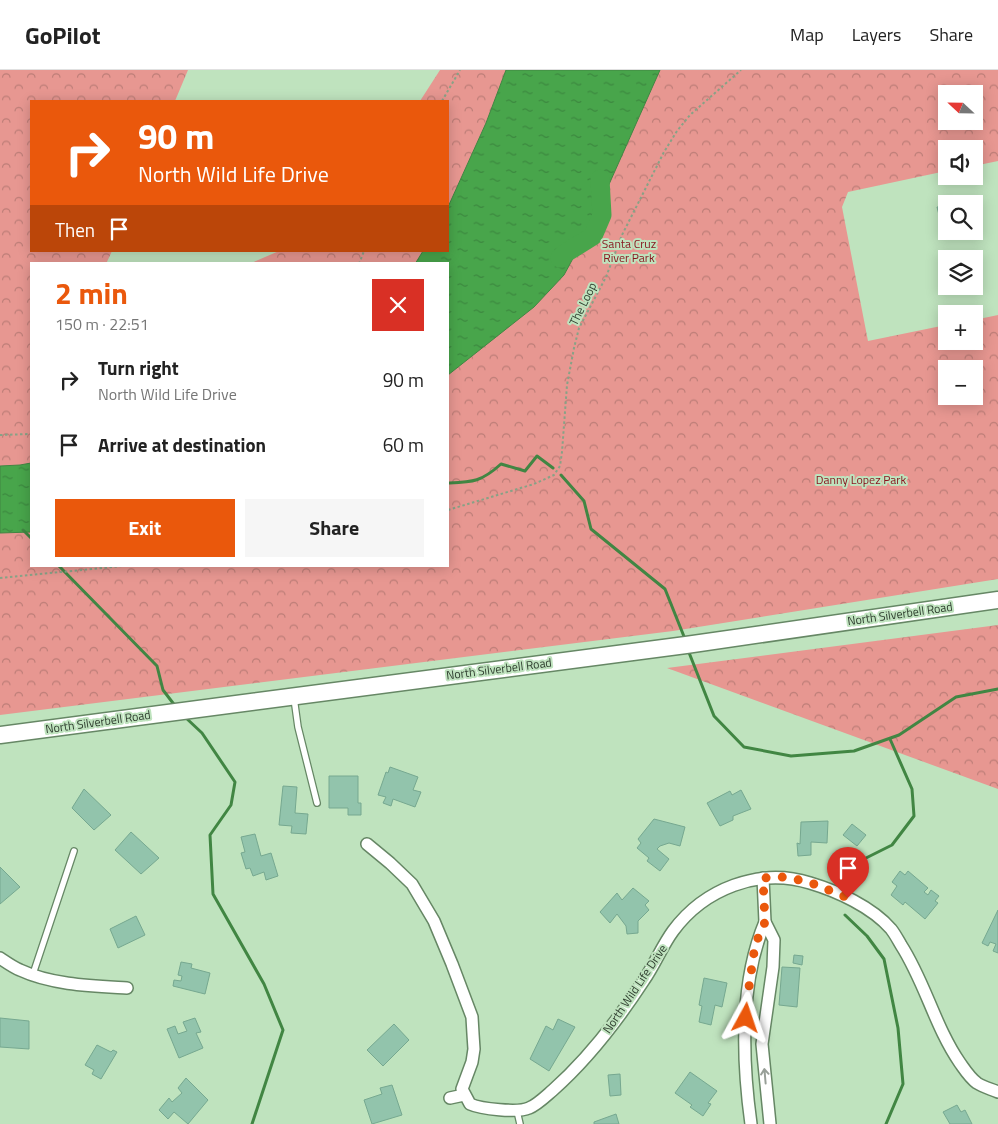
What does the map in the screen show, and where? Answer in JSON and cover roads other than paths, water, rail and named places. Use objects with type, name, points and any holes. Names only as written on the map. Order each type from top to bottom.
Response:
[{"type":"main road","name":"North Silverbell Road","points":[[0,735],[686,645],[998,600]]},
{"type":"street","points":[[366,844],[412,884],[434,921],[472,1017],[474,1049],[472,1062],[462,1089],[464,1095],[450,1098]]},
{"type":"street","name":"North Wild Life Drive","points":[[464,1095],[470,1104],[477,1108],[517,1111],[530,1108],[545,1097],[597,1045],[645,978],[673,932],[686,916],[704,901],[731,885],[763,878],[784,877],[809,882],[861,904],[891,929],[911,962],[949,1047],[968,1074],[978,1084],[998,1092]]},
{"type":"street","points":[[763,878],[765,922],[774,940],[773,968],[762,1044],[770,1124]]},
{"type":"street","points":[[751,1124],[746,1090],[744,1049],[749,987],[755,945],[765,922]]},
{"type":"street","points":[[0,958],[20,970],[79,985],[127,988]]},
{"type":"lane","points":[[294,696],[298,727],[317,803]]},
{"type":"lane","points":[[33,974],[74,851]]},
{"type":"lane","points":[[517,1111],[520,1124]]},
{"type":"water","points":[[506,70],[660,70],[590,227],[564,275],[534,307],[449,374],[449,262],[416,262],[422,252],[449,252],[449,205],[486,123]]},
{"type":"water","points":[[30,463],[30,532],[0,533],[0,466]]},
{"type":"waterway","points":[[560,258],[593,236],[602,215],[600,179]]},
{"type":"waterway","points":[[449,483],[482,478],[501,464],[525,471],[537,456],[553,468]]},
{"type":"waterway","points":[[561,475],[584,501],[591,529],[665,589],[685,639]]},
{"type":"waterway","points":[[23,530],[30,537]]},
{"type":"waterway","points":[[60,567],[157,666],[163,690],[176,707]]},
{"type":"waterway","points":[[688,650],[714,716],[744,747],[791,756],[854,751],[899,735],[956,697],[998,689]]},
{"type":"waterway","points":[[185,717],[202,733],[235,782],[231,805],[210,835],[213,894],[264,984],[283,1030],[252,1124]]},
{"type":"waterway","points":[[852,886],[856,863],[892,845],[914,816],[912,789],[890,739]]},
{"type":"waterway","points":[[845,915],[867,936],[884,959],[898,1028],[903,1084],[886,1124]]},
{"type":"park label","name":"Santa Cruz River Park","points":[[629,251]]},
{"type":"park label","name":"Danny Lopez Park","points":[[861,480]]}]
